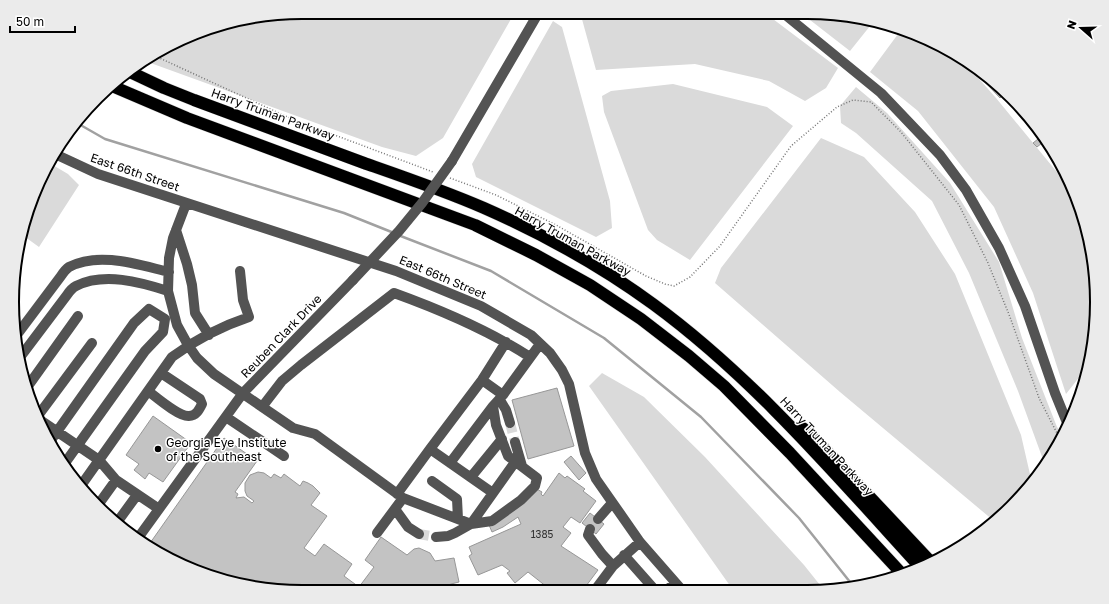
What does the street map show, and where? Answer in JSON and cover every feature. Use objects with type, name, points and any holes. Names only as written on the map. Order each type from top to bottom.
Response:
[{"type":"highway","name":"Harry Truman Parkway","points":[[134,74],[194,100],[482,208],[514,222],[606,273],[652,303],[737,373],[770,405],[916,563]]},
{"type":"highway","points":[[117,88],[187,118],[475,225],[536,255],[583,281],[641,319],[689,356],[718,381],[757,418],[898,570]]},
{"type":"highway","points":[[701,342],[774,401],[821,445],[927,558]]},
{"type":"highway","points":[[837,504],[890,572]]},
{"type":"street","name":"Reuben Clark Drive","points":[[141,534],[243,393],[353,280],[417,208],[452,161],[535,19]]},
{"type":"street","points":[[790,19],[881,93],[940,155],[966,190],[999,248],[1025,306],[1055,392],[1065,417]]},
{"type":"street","name":"East 66th Street","points":[[60,156],[98,174],[186,204],[396,271],[481,306],[526,332],[540,344],[562,370],[569,384],[585,453],[596,479],[640,542],[677,585]]},
{"type":"street","points":[[186,204],[173,238],[169,258],[168,291],[177,325],[197,358],[214,374],[262,407],[293,428],[315,434],[400,496],[471,524]]},
{"type":"street","points":[[176,230],[192,285],[195,313],[209,335]]},
{"type":"street","points":[[20,330],[68,268],[87,262],[104,260],[128,263],[169,272]]},
{"type":"street","points":[[83,482],[172,357],[188,345],[236,321],[249,317],[244,300],[240,271]]},
{"type":"street","points":[[23,353],[67,295],[75,287],[93,281],[110,279],[141,283],[168,291]]},
{"type":"street","points":[[54,285],[67,295]]},
{"type":"street","points":[[262,407],[282,381],[394,293],[444,312],[506,342],[530,357]]},
{"type":"street","points":[[67,460],[78,445],[145,351],[163,332],[165,319],[149,309],[134,323],[54,436],[78,445],[99,460],[116,480],[159,509]]},
{"type":"street","points":[[31,382],[78,316]]},
{"type":"street","points":[[377,533],[395,509],[400,496],[430,449],[482,380],[506,342]]},
{"type":"street","points":[[42,412],[92,343]]},
{"type":"street","points":[[450,463],[540,344]]},
{"type":"street","points":[[148,391],[180,414],[187,417],[194,415],[199,411],[202,404],[200,399],[161,373]]},
{"type":"street","points":[[482,380],[506,410],[510,423]]},
{"type":"street","points":[[436,537],[455,533],[471,524],[492,521],[521,500],[535,486],[537,478],[508,456],[496,425],[499,400]]},
{"type":"street","points":[[226,417],[284,456]]},
{"type":"street","points":[[471,477],[502,439]]},
{"type":"street","points":[[515,442],[519,464]]},
{"type":"street","points":[[430,449],[493,493]]},
{"type":"street","points":[[471,524],[493,493],[519,464]]},
{"type":"street","points":[[101,501],[116,480]]},
{"type":"street","points":[[432,481],[457,499],[458,519]]},
{"type":"street","points":[[120,519],[137,495]]},
{"type":"street","points":[[598,519],[612,503]]},
{"type":"street","points":[[395,509],[408,527],[419,534]]},
{"type":"street","points":[[590,529],[588,535],[613,566]]},
{"type":"street","points":[[599,585],[613,566],[640,542]]},
{"type":"street","points":[[624,555],[651,585]]},
{"type":"path","points":[[159,58],[292,119],[433,172]]},
{"type":"path","points":[[447,177],[496,195],[556,225],[646,276],[674,286],[690,277],[720,246],[791,146],[837,107],[853,100],[871,102],[901,132],[960,205],[988,262],[1010,317],[1039,398],[1057,434]]},
{"type":"shaded area","points":[[302,19],[511,19],[443,138],[416,156],[382,147],[151,63],[177,48],[211,34],[247,24],[265,21]]},
{"type":"shaded area","points":[[582,19],[773,19],[838,68],[826,88],[805,101],[769,81],[695,64],[596,70]]},
{"type":"shaded area","points":[[809,19],[844,21],[870,26],[850,51]]},
{"type":"shaded area","points":[[553,21],[562,27],[610,201],[612,228],[596,237],[476,177],[472,164]]},
{"type":"shaded area","points":[[898,34],[932,48],[949,57],[975,74],[1061,177],[1075,211],[1085,247],[1088,265],[1090,302],[1088,339],[1085,357],[1079,377],[1066,394],[1033,293],[994,207],[918,111],[870,72]]},
{"type":"shaded area","points":[[673,84],[767,107],[793,126],[690,260],[657,240],[648,230],[604,112],[602,96],[611,91]]},
{"type":"shaded area","points":[[856,87],[887,113],[950,183],[999,262],[1022,338],[1057,427],[1059,430],[1043,458],[1018,391],[969,273],[932,201],[856,133],[841,123],[840,106]]},
{"type":"shaded area","points":[[821,138],[864,157],[915,212],[955,274],[1021,435],[1030,476],[1020,489],[990,518],[840,392],[715,283],[721,268]]},
{"type":"shaded area","points":[[54,166],[68,174],[79,185],[39,247],[27,238],[34,211]]},
{"type":"shaded area","points":[[602,373],[644,397],[705,457],[804,565],[819,584],[729,585],[589,386]]},
{"type":"building","points":[[986,83],[994,89],[1002,96],[1000,98]]},
{"type":"building","points":[[1038,139],[1041,144],[1037,147],[1033,143]]},
{"type":"building","points":[[557,388],[574,446],[528,459],[512,400]]},
{"type":"building","name":"Georgia Eye Institute of the Southeast","points":[[153,416],[191,443],[163,482],[149,473],[145,479],[134,470],[139,464],[126,455]]},
{"type":"building","points":[[224,438],[257,461],[235,492],[238,494],[236,498],[244,497],[252,503],[254,501],[247,496],[245,491],[245,483],[250,475],[258,472],[264,473],[271,478],[274,474],[281,478],[284,474],[300,486],[303,481],[308,483],[320,493],[311,505],[327,516],[304,548],[315,556],[324,544],[352,564],[344,576],[356,585],[302,585],[265,583],[247,580],[211,570],[177,556],[151,541]]},
{"type":"building","points":[[571,456],[586,473],[579,480],[564,462]]},
{"type":"building","points":[[559,473],[565,478],[567,476],[585,489],[583,491],[596,501],[580,523],[571,517],[563,527],[571,533],[561,546],[598,570],[587,585],[544,585],[528,572],[515,583],[507,573],[510,571],[502,565],[478,575],[469,556],[472,554],[469,547],[521,524],[518,517],[492,532],[489,525],[535,488],[542,492],[541,494],[543,496]]},
{"type":"building","points":[[590,513],[604,524],[596,534],[582,523]]},
{"type":"building","points":[[381,537],[407,555],[414,549],[419,548],[430,553],[435,561],[454,558],[459,582],[451,584],[360,585],[374,567],[365,560]]},
{"type":"waterway","points":[[81,125],[105,139],[344,213],[394,233]]},
{"type":"waterway","points":[[398,235],[491,271],[604,338],[701,417],[799,518],[850,582]]},
{"type":"tunnel","points":[[510,423],[515,442]]},
{"type":"tunnel","points":[[419,534],[436,537]]},
{"type":"place","name":"Georgia Eye Institute of the Southeast","points":[[158,449]]}]
